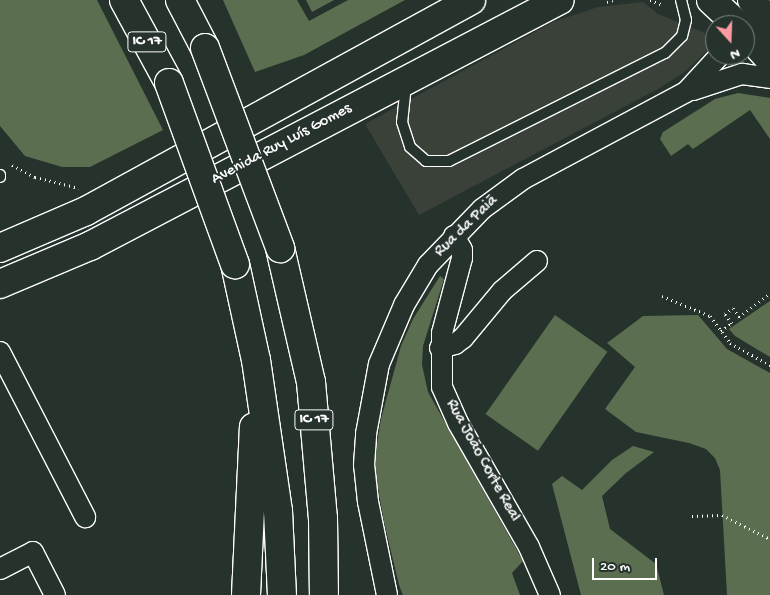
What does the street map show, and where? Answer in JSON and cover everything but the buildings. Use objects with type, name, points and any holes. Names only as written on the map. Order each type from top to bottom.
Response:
[{"type":"main road","name":"IC 17","points":[[124,0],[169,83],[236,264],[256,360],[278,510],[282,595]]},
{"type":"main road","name":"IC 17","points":[[180,0],[205,48],[280,248],[311,382],[323,518],[324,595]]},
{"type":"main road","points":[[0,248],[86,211],[471,0]]},
{"type":"main road","name":"Avenida Ruy Luís Gomes","points":[[0,284],[98,241],[560,0]]},
{"type":"main road","points":[[752,0],[770,25]]},
{"type":"main road","points":[[755,45],[770,60]]},
{"type":"main road","points":[[246,595],[256,360]]},
{"type":"street","name":"Rua da Paiã","points":[[387,595],[364,465],[371,399],[379,364],[404,304],[428,265],[482,209],[522,179],[686,92],[711,65]]},
{"type":"street","points":[[686,92],[742,74],[770,78]]},
{"type":"street","name":"Rua João Corte Real","points":[[454,236],[462,250],[462,258],[440,348],[440,370],[449,406],[529,546],[550,595]]},
{"type":"street","points":[[440,348],[455,344],[463,338],[502,291],[537,261]]},
{"type":"street","points":[[0,352],[85,517]]},
{"type":"street","points":[[0,569],[33,552],[55,595]]},
{"type":"lane","points":[[408,78],[403,99],[402,122],[410,147],[426,161],[449,161],[665,53],[682,36],[686,20],[681,0]]},
{"type":"path","points":[[607,2],[613,0]]},
{"type":"path","points":[[650,0],[663,5]]},
{"type":"path","points":[[9,163],[35,176],[88,190]]},
{"type":"path","points":[[721,331],[732,323],[725,314],[733,308],[740,317],[770,294]]},
{"type":"path","points":[[662,296],[710,316],[730,342],[770,365]]},
{"type":"path","points":[[692,516],[722,514],[770,539]]},
{"type":"shaded area","points":[[643,2],[658,14],[705,33],[705,53],[686,71],[658,89],[419,215],[365,124],[553,22],[598,7]]},
{"type":"green space","points":[[0,0],[97,0],[163,130],[90,167],[62,167],[25,156],[0,126]]},
{"type":"green space","points":[[223,0],[297,0],[309,21],[348,0],[405,0],[304,55],[255,72]]},
{"type":"green space","points":[[306,0],[334,0],[312,12]]},
{"type":"green space","points":[[738,93],[770,98],[770,139],[750,110],[693,149],[688,144],[671,156],[660,139],[663,132],[715,99]]},
{"type":"green space","points":[[440,276],[444,279],[423,346],[422,365],[428,392],[523,561],[512,573],[520,595],[403,595],[399,585],[384,522],[376,477],[376,451],[381,419],[401,346],[413,319]]},
{"type":"green space","points":[[770,301],[770,357],[735,336],[729,329]]},
{"type":"green space","points":[[555,315],[607,352],[538,451],[486,414]]},
{"type":"green space","points":[[698,315],[727,349],[770,373],[770,595],[727,595],[720,470],[715,458],[706,449],[689,443],[636,432],[605,409],[635,367],[607,343],[643,316]]},
{"type":"green space","points":[[633,446],[654,452],[626,473],[602,496],[610,529],[656,564],[664,595],[581,595],[552,484],[562,476],[582,490],[612,460]]}]
